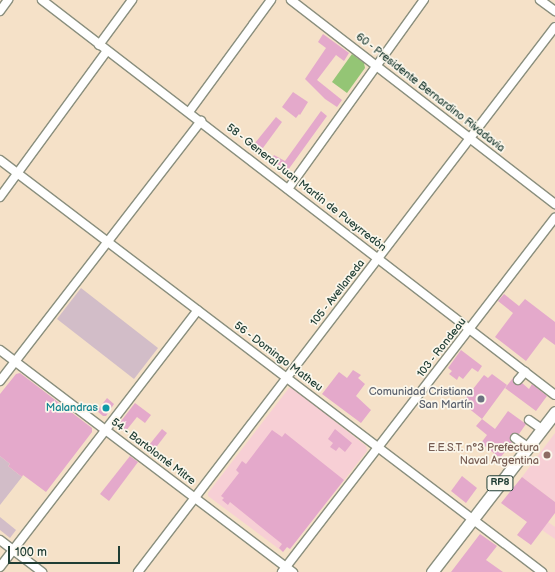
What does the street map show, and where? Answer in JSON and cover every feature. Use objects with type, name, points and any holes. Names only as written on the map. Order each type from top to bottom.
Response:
[{"type":"main road","name":"RP8","points":[[432,572],[555,412]]},
{"type":"street","points":[[0,11],[8,0]]},
{"type":"street","name":"58 - General Juan Martín de Pueyrredón","points":[[42,0],[555,395]]},
{"type":"street","points":[[99,45],[132,0]]},
{"type":"street","points":[[189,112],[271,0]]},
{"type":"street","name":"60 - Presidente Bernardino Rivadavia","points":[[291,0],[555,204]]},
{"type":"street","points":[[288,189],[424,0]]},
{"type":"street","points":[[540,0],[555,11]]},
{"type":"street","name":"105 - Avellaneda","points":[[138,572],[555,27]]},
{"type":"street","points":[[0,197],[107,51]]},
{"type":"street","points":[[0,381],[201,121]]},
{"type":"street","name":"56 - Domingo Matheu","points":[[0,160],[542,572]]},
{"type":"street","name":"103 - Rondeau","points":[[287,570],[378,448],[555,218]]},
{"type":"street","points":[[0,567],[104,430],[198,310]]},
{"type":"street","name":"54 - Bartolomé Mitre","points":[[0,350],[104,430],[195,497],[287,570]]},
{"type":"street","points":[[518,380],[525,372]]},
{"type":"street","points":[[529,420],[542,429]]},
{"type":"street","points":[[515,438],[528,447]]},
{"type":"street","points":[[0,540],[42,572]]},
{"type":"shaded area","points":[[81,288],[158,348],[134,379],[57,319]]},
{"type":"shaded area","points":[[289,388],[293,388],[366,446],[367,451],[290,549],[287,547],[283,552],[208,496],[208,493]]},
{"type":"shaded area","name":"E.E.S.T. n°3 Prefectura Naval Argentina","points":[[555,433],[555,502],[522,477]]},
{"type":"shaded area","points":[[0,456],[10,464],[8,466],[22,477],[0,505]]},
{"type":"shaded area","points":[[0,517],[16,530],[10,538],[0,530]]},
{"type":"shaded area","points":[[548,522],[555,527],[555,539],[542,530]]},
{"type":"green space","points":[[352,54],[364,63],[365,68],[347,93],[332,82]]},
{"type":"building","points":[[323,34],[349,53],[344,61],[336,55],[317,80],[342,100],[337,107],[325,99],[305,79],[326,48],[318,42]]},
{"type":"building","points":[[293,92],[308,102],[300,115],[299,114],[296,118],[282,107]]},
{"type":"building","points":[[321,111],[327,116],[288,170],[270,161],[274,155],[285,161]]},
{"type":"building","points":[[276,117],[282,122],[260,152],[254,147],[255,143]]},
{"type":"building","points":[[504,294],[519,306],[525,299],[555,322],[555,345],[544,337],[526,361],[495,337],[513,313],[498,301]]},
{"type":"building","points":[[461,350],[482,366],[478,372],[472,368],[463,379],[459,376],[457,380],[449,374],[452,371],[448,368]]},
{"type":"building","points":[[353,370],[361,375],[358,378],[365,384],[356,396],[371,410],[361,423],[322,394],[339,372],[347,378]]},
{"type":"building","points":[[20,373],[92,428],[92,432],[46,492],[23,475],[22,477],[8,466],[10,464],[0,456],[0,394],[16,374]]},
{"type":"building","name":"Comunidad Cristiana San Martín","points":[[492,374],[507,385],[482,419],[462,403],[484,375],[488,378]]},
{"type":"building","points":[[513,378],[515,384],[519,385],[522,383],[529,389],[532,384],[547,396],[536,411],[505,388]]},
{"type":"building","name":"Malandras","points":[[107,398],[114,404],[106,416],[103,416],[97,411]]},
{"type":"building","points":[[135,403],[151,415],[145,423],[137,417],[125,432],[118,427],[118,425]]},
{"type":"building","points":[[508,411],[526,424],[519,434],[515,433],[511,435],[510,438],[512,443],[500,458],[481,443],[487,435],[476,426],[482,419],[495,429]]},
{"type":"building","points":[[162,429],[167,433],[151,454],[145,450]]},
{"type":"building","points":[[335,429],[352,443],[345,452],[339,447],[336,451],[330,447],[333,443],[328,439]]},
{"type":"building","points":[[272,430],[282,437],[285,433],[344,480],[290,549],[287,547],[283,552],[279,548],[282,544],[230,502],[228,505],[222,500],[224,498],[221,496],[239,473],[236,470],[242,461],[246,464]]},
{"type":"building","points":[[130,456],[138,462],[109,501],[100,494]]},
{"type":"building","points":[[462,476],[477,488],[466,503],[451,491]]},
{"type":"building","points":[[522,477],[555,502],[555,513],[531,545],[517,535],[527,522],[501,503]]},
{"type":"building","points":[[480,534],[497,546],[486,560],[503,572],[451,572]]},
{"type":"place","name":"Comunidad Cristiana San Martín","points":[[481,399]]},
{"type":"place","name":"Malandras","points":[[106,408]]},
{"type":"place","name":"E.E.S.T. n°3 Prefectura Naval Argentina","points":[[547,455]]}]
